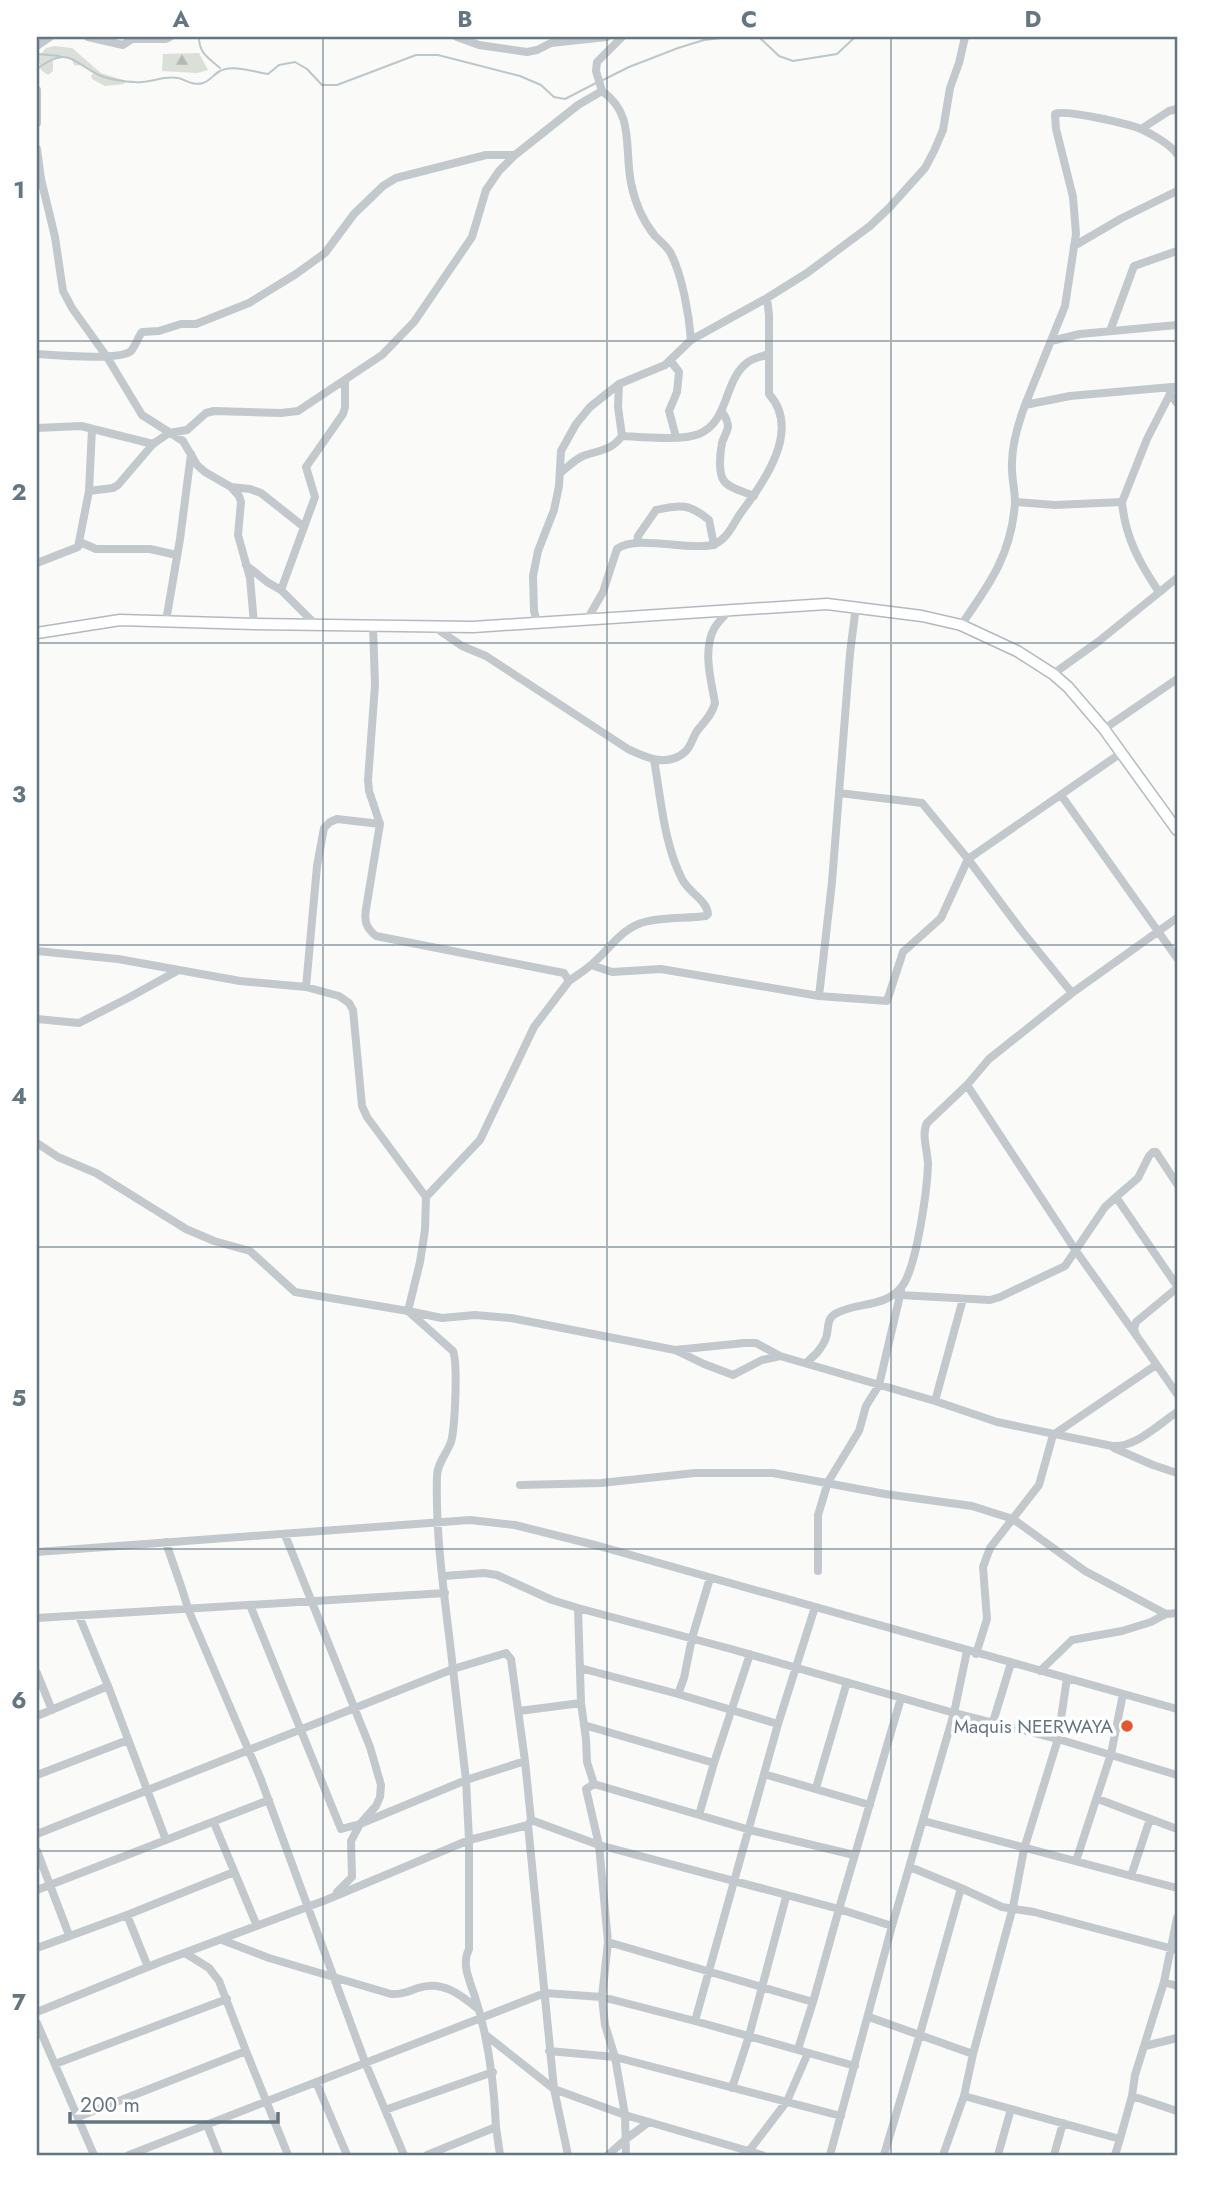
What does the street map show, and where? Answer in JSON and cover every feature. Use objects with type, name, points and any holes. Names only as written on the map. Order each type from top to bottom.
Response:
[{"type":"street","points":[[37,46],[50,37]]},
{"type":"street","points":[[88,37],[122,45],[132,39],[170,37]]},
{"type":"street","points":[[457,37],[480,45],[527,52],[537,50],[551,40],[607,37]]},
{"type":"street","points":[[622,37],[597,62],[596,71],[602,91],[621,109],[631,184],[641,217],[669,250],[676,266],[688,311],[691,340]]},
{"type":"street","points":[[537,622],[533,576],[538,551],[554,510],[561,451],[576,424],[590,407],[619,384],[665,365],[691,340],[807,273],[870,226],[925,168],[943,130],[950,88],[965,37]]},
{"type":"street","points":[[37,89],[37,123]]},
{"type":"street","points":[[89,491],[118,485],[153,444],[169,433],[187,430],[200,417],[214,411],[298,411],[382,355],[414,323],[472,237],[486,190],[499,171],[578,104],[602,91]]},
{"type":"street","points":[[1141,130],[1169,111],[1177,109]]},
{"type":"street","points":[[961,625],[998,571],[1007,549],[1014,502],[1013,445],[1025,405],[1065,306],[1076,234],[1073,197],[1055,114],[1061,111],[1141,130],[1170,146],[1177,154]]},
{"type":"street","points":[[37,149],[39,182],[55,237],[63,291],[72,308],[107,357],[142,415],[183,441],[197,465],[231,487],[239,496],[241,502],[238,535],[250,578],[254,624]]},
{"type":"street","points":[[37,354],[107,357],[130,352],[142,331],[159,331],[181,324],[196,324],[249,303],[325,253],[354,214],[383,186],[396,178],[486,155],[515,155]]},
{"type":"street","points":[[1073,246],[1177,191]]},
{"type":"street","points":[[1110,331],[1134,266],[1177,251]]},
{"type":"street","points":[[588,618],[603,592],[617,549],[637,542],[714,545],[725,537],[770,471],[779,445],[781,422],[775,402],[769,395],[767,298]]},
{"type":"street","points":[[1051,341],[1080,334],[1177,325]]},
{"type":"street","points":[[622,436],[668,438],[701,433],[722,412],[728,393],[744,365],[768,354]]},
{"type":"street","points":[[670,360],[679,372],[677,392],[669,411],[676,436]]},
{"type":"street","points":[[281,590],[315,497],[306,467],[343,414],[345,380]]},
{"type":"street","points":[[560,473],[575,460],[612,448],[622,436],[619,384]]},
{"type":"street","points":[[1025,405],[1070,396],[1173,389]]},
{"type":"street","points":[[1173,389],[1177,403]]},
{"type":"street","points":[[1159,592],[1134,551],[1124,522],[1122,502],[1147,439],[1173,389]]},
{"type":"street","points":[[722,412],[728,429],[722,443],[723,481],[754,496]]},
{"type":"street","points":[[37,428],[81,426],[153,444]]},
{"type":"street","points":[[37,563],[73,550],[80,542],[89,491],[92,429]]},
{"type":"street","points":[[166,621],[191,454]]},
{"type":"street","points":[[231,487],[261,493],[304,527]]},
{"type":"street","points":[[1014,502],[1055,505],[1122,502]]},
{"type":"street","points":[[637,542],[638,536],[656,510],[683,505],[709,520],[714,545]]},
{"type":"street","points":[[80,542],[96,549],[150,549],[177,555]]},
{"type":"street","points":[[246,565],[281,590],[316,625]]},
{"type":"street","points":[[1053,674],[1177,578]]},
{"type":"street","points":[[37,633],[120,620],[473,627],[792,605],[856,606],[961,625],[1017,651],[1053,674],[1084,704],[1104,729],[1177,830]]},
{"type":"street","points":[[820,996],[856,606]]},
{"type":"street","points":[[433,626],[463,646],[486,656],[628,749],[654,761],[665,760],[685,752],[696,732],[712,713],[715,703],[708,663],[710,642],[716,625],[730,610]]},
{"type":"street","points":[[373,625],[375,685],[368,780],[380,824],[365,920],[370,931],[376,936],[564,973],[569,981]]},
{"type":"street","points":[[1104,729],[1177,678]]},
{"type":"street","points":[[591,965],[612,972],[662,969],[820,996],[883,1001],[889,999],[893,978],[903,952],[941,918],[968,859],[1121,753]]},
{"type":"street","points":[[426,1197],[480,1140],[534,1027],[569,981],[591,965],[622,934],[643,922],[695,918],[708,914],[708,908],[684,884],[674,863],[654,761]]},
{"type":"street","points":[[839,793],[922,803],[1072,993]]},
{"type":"street","points":[[1061,795],[1177,958]]},
{"type":"street","points":[[306,987],[317,866],[324,828],[337,819],[380,824]]},
{"type":"street","points":[[818,1571],[818,1515],[828,1482],[859,1431],[866,1406],[879,1385],[902,1285],[914,1256],[928,1168],[925,1126],[989,1059],[1072,993],[1177,918]]},
{"type":"street","points":[[37,951],[118,959],[240,981],[306,987],[339,996],[349,1003],[353,1010],[362,1107],[426,1197],[420,1262],[408,1311]]},
{"type":"street","points":[[37,1018],[79,1023],[177,971]]},
{"type":"street","points":[[968,1084],[1076,1251],[1177,1394]]},
{"type":"street","points":[[37,1143],[58,1157],[96,1173],[186,1229],[214,1241],[250,1251],[295,1292],[442,1318],[475,1315],[510,1318],[675,1350],[733,1375],[762,1360],[780,1356]]},
{"type":"street","points":[[900,1295],[990,1300],[1000,1297],[1060,1269],[1076,1251],[1105,1207],[1138,1178],[1153,1152],[1177,1184]]},
{"type":"street","points":[[1116,1197],[1177,1287],[1136,1322],[1136,1335]]},
{"type":"street","points":[[806,1363],[821,1349],[826,1339],[828,1323],[835,1314],[881,1302],[902,1285]]},
{"type":"street","points":[[935,1401],[962,1299]]},
{"type":"street","points":[[408,1311],[453,1351],[455,1356],[454,1427],[451,1442],[436,1472],[438,1522],[466,1780],[469,1949],[465,1969],[487,2036],[500,2155]]},
{"type":"street","points":[[675,1350],[756,1343],[780,1356],[997,1422],[1112,1446],[1177,1473]]},
{"type":"street","points":[[830,2155],[892,1926],[954,1713],[972,1652],[987,1619],[983,1567],[990,1548],[1039,1485],[1054,1435],[1156,1364]]},
{"type":"street","points":[[1112,1446],[1129,1444],[1177,1412]]},
{"type":"street","points":[[520,1485],[601,1482],[695,1473],[773,1473],[885,1494],[971,1506],[1013,1519],[1085,1571],[1166,1614]]},
{"type":"street","points":[[37,1552],[470,1520],[515,1525],[862,1619],[1177,1709]]},
{"type":"street","points":[[285,1535],[370,1747],[381,1785],[376,1806],[352,1836],[352,1877],[345,1886],[326,1900]]},
{"type":"street","points":[[166,1542],[188,1609],[249,1749],[365,2062],[404,2155]]},
{"type":"street","points":[[444,1576],[484,1573],[497,1575],[552,1600],[578,1608],[954,1713],[1058,1739],[1177,1775]]},
{"type":"street","points":[[678,1694],[710,1578]]},
{"type":"street","points":[[37,1618],[445,1592]]},
{"type":"street","points":[[250,1605],[340,1828],[344,1830],[360,1825],[466,1780],[526,1760]]},
{"type":"street","points":[[695,2021],[778,1724],[815,1607]]},
{"type":"street","points":[[578,1608],[580,1703],[587,1762],[594,1784]]},
{"type":"street","points":[[1040,1671],[1072,1640],[1122,1631],[1166,1614],[1177,1613]]},
{"type":"street","points":[[79,1616],[166,1840]]},
{"type":"street","points":[[37,1834],[453,1669],[506,1653],[512,1659],[526,1760],[549,2051],[568,2155]]},
{"type":"street","points":[[699,1815],[750,1654]]},
{"type":"street","points":[[993,1722],[1011,1663]]},
{"type":"street","points":[[580,1668],[778,1724]]},
{"type":"street","points":[[37,1673],[52,1710]]},
{"type":"street","points":[[943,2155],[964,2096],[1013,1907],[1024,1849],[1058,1739],[1067,1678]]},
{"type":"street","points":[[816,1788],[847,1682]]},
{"type":"street","points":[[37,1716],[108,1686]]},
{"type":"street","points":[[1076,1861],[1111,1754],[1123,1694]]},
{"type":"street","points":[[798,2049],[901,1698]]},
{"type":"street","points":[[519,1711],[580,1703]]},
{"type":"street","points":[[584,1725],[714,1763]]},
{"type":"street","points":[[37,1775],[128,1740]]},
{"type":"street","points":[[764,1774],[870,1805]]},
{"type":"street","points":[[626,2155],[625,2115],[615,2057],[606,2031],[602,1997],[608,1942],[599,1845],[585,1791],[587,1787],[594,1784],[750,1830],[854,1855]]},
{"type":"street","points":[[1098,1799],[1177,1829]]},
{"type":"street","points":[[37,1890],[269,1800]]},
{"type":"street","points":[[1131,1876],[1150,1819]]},
{"type":"street","points":[[924,1821],[1177,1888]]},
{"type":"street","points":[[37,2012],[326,1900],[469,1840],[529,1822],[599,1845],[839,1909],[892,1926]]},
{"type":"street","points":[[214,1823],[257,1926]]},
{"type":"street","points":[[37,1851],[69,1935]]},
{"type":"street","points":[[910,1867],[1003,1906],[1174,1950]]},
{"type":"street","points":[[37,1948],[234,1872]]},
{"type":"street","points":[[884,2155],[961,1888]]},
{"type":"street","points":[[732,2088],[749,2036],[786,1896]]},
{"type":"street","points":[[127,1915],[148,1967]]},
{"type":"street","points":[[1115,2155],[1132,2096],[1135,2075],[1174,1950],[1177,1918]]},
{"type":"street","points":[[222,1940],[269,1958],[398,1994],[422,1986],[441,1986],[463,1996],[481,2014]]},
{"type":"street","points":[[608,1942],[813,2002]]},
{"type":"street","points":[[185,1953],[214,1973],[227,1999],[288,2155]]},
{"type":"street","points":[[1164,1982],[1177,1986]]},
{"type":"street","points":[[129,2155],[481,2014],[545,1993],[602,1997],[855,2066]]},
{"type":"street","points":[[55,2064],[227,1999]]},
{"type":"street","points":[[869,2017],[973,2054]]},
{"type":"street","points":[[37,2023],[93,2155]]},
{"type":"street","points":[[487,2036],[554,2089],[625,2115],[762,2155]]},
{"type":"street","points":[[1145,2046],[1177,2038]]},
{"type":"street","points":[[78,2117],[246,2051]]},
{"type":"street","points":[[549,2051],[615,2057],[841,2116]]},
{"type":"street","points":[[749,2151],[787,2101],[808,2053]]},
{"type":"street","points":[[385,2110],[493,2072]]},
{"type":"street","points":[[316,2082],[347,2155]]},
{"type":"street","points":[[964,2096],[1120,2139]]},
{"type":"street","points":[[1132,2096],[1177,2111]]},
{"type":"street","points":[[998,2155],[1011,2109]]},
{"type":"street","points":[[608,2155],[649,2122]]},
{"type":"street","points":[[1054,2155],[1063,2123]]},
{"type":"street","points":[[207,2125],[219,2155]]},
{"type":"street","points":[[428,2155],[496,2127]]},
{"type":"green space","points":[[46,48],[72,48],[101,73],[126,81],[124,84],[105,86],[92,79],[94,72],[86,66],[74,65],[71,58],[65,57],[53,60],[53,71],[48,75],[41,70],[38,57]]},
{"type":"green space","points":[[199,53],[208,70],[197,73],[162,71],[163,54]]},
{"type":"waterway","points":[[199,37],[203,52],[220,68]]},
{"type":"waterway","points":[[601,81],[678,48],[704,40],[730,37]]},
{"type":"waterway","points":[[759,37],[779,56],[793,61],[837,54],[855,37]]},
{"type":"waterway","points":[[37,54],[60,56]]},
{"type":"waterway","points":[[37,69],[47,62],[63,57],[76,61],[99,75],[117,80],[141,82],[172,77],[199,84],[225,69],[237,68],[268,74],[279,65],[295,62],[307,69],[322,85],[337,85],[416,55],[438,55],[520,76],[541,85],[554,97],[565,99],[596,83]]},
{"type":"place","name":"Maquis NEERWAYA","points":[[1127,1726]]}]
